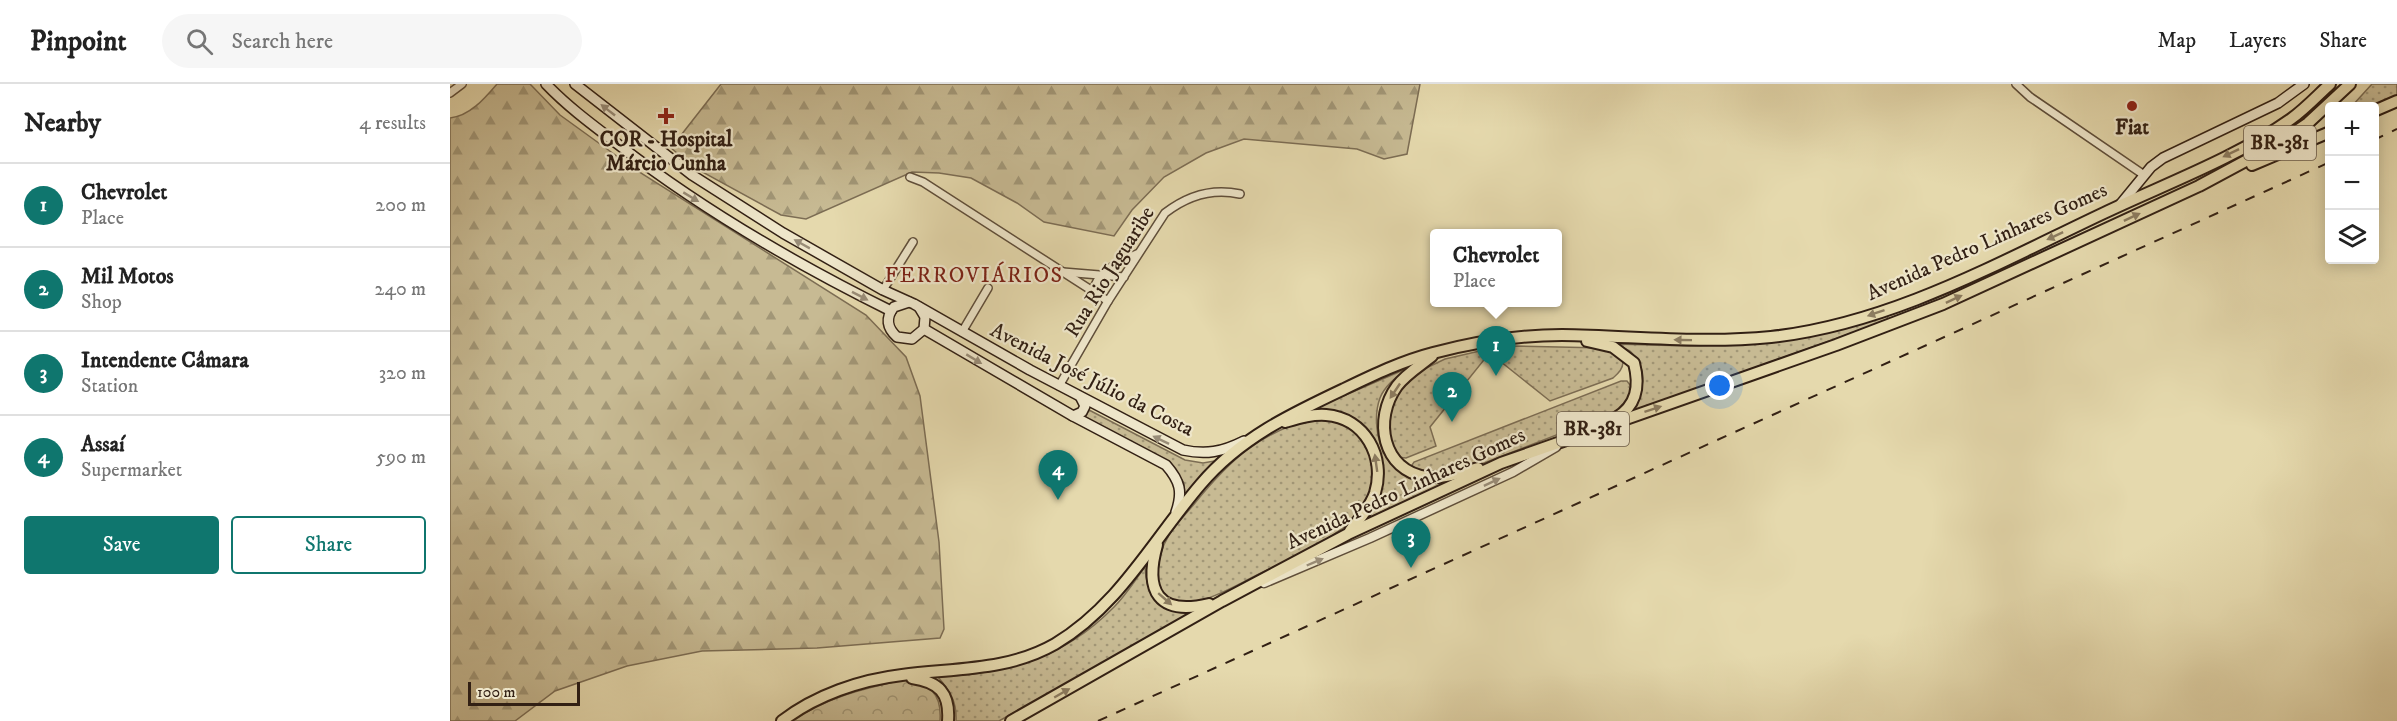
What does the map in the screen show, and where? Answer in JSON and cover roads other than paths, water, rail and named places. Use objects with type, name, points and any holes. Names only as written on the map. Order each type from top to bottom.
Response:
[{"type":"highway","name":"Avenida Pedro Linhares Gomes","points":[[782,721],[796,710],[832,693],[873,679],[1002,664],[1049,647],[1070,634],[1105,606],[1175,515],[1221,463],[1255,435],[1290,414],[1390,367],[1437,352],[1507,339],[1558,335],[1731,340],[1822,328],[1868,316],[1917,299],[2119,206],[2263,136],[2298,114],[2330,84]]},
{"type":"highway","name":"Avenida Pedro Linhares Gomes","points":[[1011,721],[1240,590],[1348,534],[1501,463],[1602,425],[1734,382],[1943,304],[2199,186],[2279,143],[2308,123],[2350,84]]},
{"type":"highway","points":[[2379,109],[2397,101]]},
{"type":"highway","points":[[2199,186],[2325,134]]},
{"type":"highway","points":[[1558,335],[1613,347],[1634,363],[1638,391],[1632,404],[1620,415],[1602,425]]},
{"type":"highway","points":[[1437,352],[1398,385],[1387,402],[1383,419],[1384,437],[1389,450],[1403,467],[1414,474],[1430,477],[1501,463]]},
{"type":"highway","points":[[1255,435],[1306,416],[1327,415],[1346,420],[1362,430],[1373,446],[1378,478],[1369,507],[1348,534]]},
{"type":"highway","points":[[1160,536],[1150,573],[1152,584],[1164,601],[1182,607],[1197,607],[1222,601]]},
{"type":"highway","points":[[896,676],[927,680],[937,685],[948,705],[948,721]]},
{"type":"main road","points":[[546,84],[599,129],[679,190],[834,283],[891,311]]},
{"type":"main road","name":"Avenida José Júlio da Costa","points":[[575,84],[692,175],[783,233],[883,290],[914,304],[1059,386],[1163,441],[1183,450],[1200,453],[1228,449],[1255,435]]},
{"type":"main road","points":[[2119,206],[2144,175],[2163,158],[2278,103],[2304,84]]},
{"type":"main road","points":[[898,304],[914,304],[925,317],[924,329],[912,339],[897,337],[888,326],[891,311],[898,304]]},
{"type":"main road","name":"Avenida José Júlio da Costa","points":[[924,329],[1073,416],[1166,465],[1175,475],[1181,488],[1175,515]]},
{"type":"main road","points":[[1073,416],[1084,408],[1085,405],[1081,398]]},
{"type":"street","points":[[450,93],[462,84]]},
{"type":"street","points":[[2016,84],[2030,97],[2144,175]]},
{"type":"street","points":[[910,177],[923,182],[1108,301]]},
{"type":"street","name":"Rua Rio Jaguaribe","points":[[1059,386],[1108,301],[1165,213],[1175,205],[1209,192],[1226,191],[1240,194]]},
{"type":"street","points":[[883,290],[913,242]]},
{"type":"street","points":[[1093,292],[1095,281],[1100,275],[1140,253]]},
{"type":"street","points":[[1060,272],[1124,277]]},
{"type":"street","points":[[962,332],[987,288]]},
{"type":"street","points":[[1240,590],[1276,579],[1513,472],[1542,457],[1568,438]]},
{"type":"railway","points":[[2379,138],[2397,129]]},
{"type":"railway","points":[[1098,721],[2325,164]]},
{"type":"place","name":"Fiat","points":[[2132,106]]},
{"type":"place","name":"COR - Hospital Márcio Cunha","points":[[666,116]]},
{"type":"place","name":"Chevrolet","points":[[1496,376]]},
{"type":"place","name":"Mil Motos","points":[[1452,422]]},
{"type":"place","name":"Assaí","points":[[1058,500]]},
{"type":"place","name":"Intendente Câmara","points":[[1411,568]]},
{"type":"district","name":"FERROVIÁRIOS","points":[[974,275]]}]
